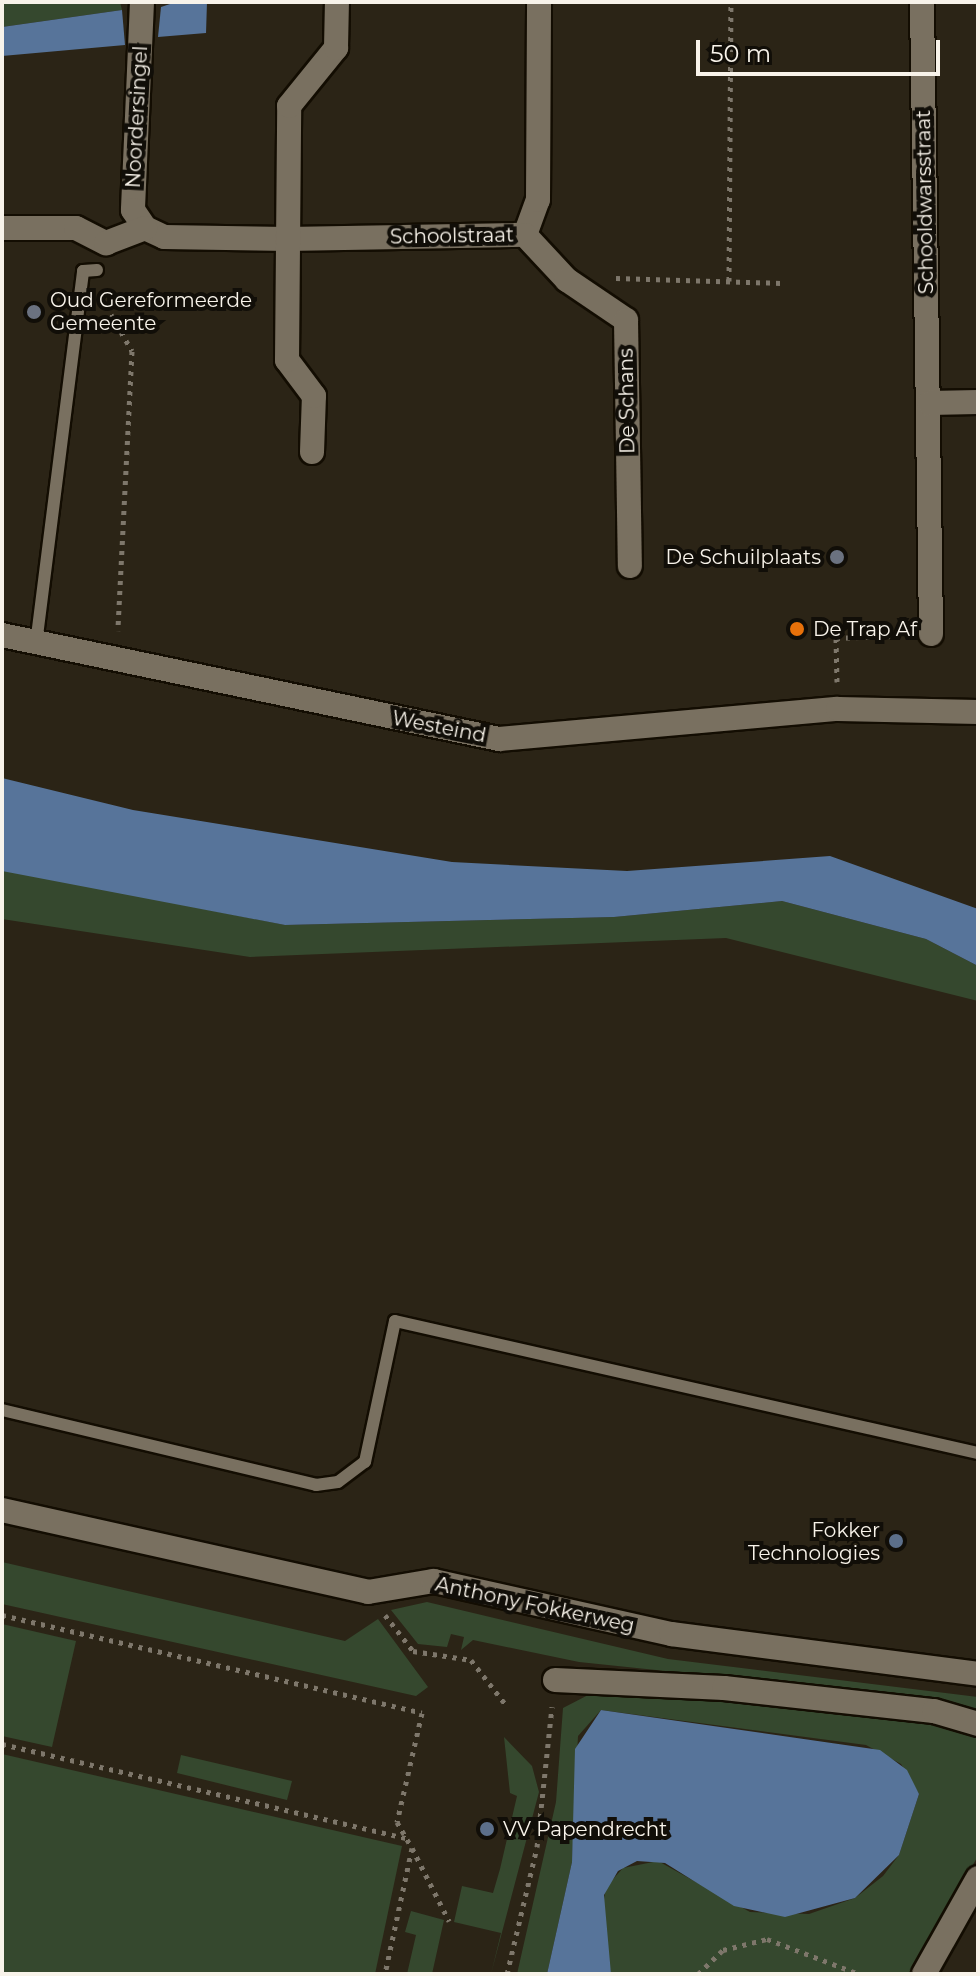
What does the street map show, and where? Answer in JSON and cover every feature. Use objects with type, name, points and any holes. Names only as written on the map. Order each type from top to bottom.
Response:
[{"type":"street","name":"Noordersingel","points":[[142,2],[133,210],[145,228]]},
{"type":"street","points":[[312,452],[314,396],[287,360],[289,106],[336,48],[337,2]]},
{"type":"street","name":"Schoolstraat","points":[[287,239],[525,235],[538,200],[539,2]]},
{"type":"street","name":"Schooldwarsstraat","points":[[922,2],[931,634]]},
{"type":"street","points":[[2,228],[76,228],[106,243],[145,228],[164,237],[287,239]]},
{"type":"street","name":"De Schans","points":[[525,235],[567,280],[626,320],[630,566]]},
{"type":"street","points":[[929,403],[978,402]]},
{"type":"street","name":"Westeind","points":[[2,635],[117,662],[499,739],[838,709],[978,712]]},
{"type":"street","name":"Anthony Fokkerweg","points":[[2,1510],[368,1592],[434,1581],[671,1634],[978,1674]]},
{"type":"street","points":[[555,1680],[724,1688],[934,1711],[978,1724]]},
{"type":"street","points":[[924,1974],[978,1878]]},
{"type":"lane","points":[[36,644],[83,271],[97,270]]},
{"type":"lane","points":[[2,1410],[316,1485],[338,1482],[365,1462],[395,1321],[978,1453]]},
{"type":"path","points":[[729,281],[731,2]]},
{"type":"path","points":[[97,270],[96,288],[132,351],[117,662]]},
{"type":"path","points":[[567,280],[781,283]]},
{"type":"path","points":[[838,709],[836,638],[931,634]]},
{"type":"path","points":[[2,1615],[422,1713],[397,1822],[449,1921]]},
{"type":"path","points":[[393,1626],[413,1651],[471,1660],[506,1705]]},
{"type":"path","points":[[507,1974],[537,1847],[555,1680]]},
{"type":"path","points":[[2,1744],[406,1838]]},
{"type":"path","points":[[385,1974],[412,1848]]},
{"type":"path","points":[[698,1974],[723,1950],[767,1939],[859,1974]]},
{"type":"green space","points":[[2,2],[120,2],[122,10],[2,27]]},
{"type":"green space","points":[[2,869],[285,925],[614,917],[782,901],[926,939],[978,966],[978,1001],[726,938],[250,957],[2,919]]},
{"type":"green space","points":[[2,1562],[345,1641],[378,1619],[428,1687],[416,1696],[2,1604]]},
{"type":"green space","points":[[427,1602],[668,1659],[978,1697],[978,1712],[935,1699],[579,1662],[473,1640],[461,1650],[464,1637],[451,1634],[447,1647],[418,1644],[391,1610]]},
{"type":"green space","points":[[2,1624],[76,1641],[52,1747],[2,1736]]},
{"type":"green space","points":[[592,1693],[712,1698],[943,1723],[978,1734],[978,1856],[910,1974],[611,1974],[601,1917],[606,1887],[623,1868],[658,1861],[750,1912],[809,1914],[855,1898],[883,1876],[899,1855],[919,1794],[901,1764],[866,1745],[601,1710],[578,1736],[572,1862],[547,1974],[517,1974],[556,1802],[563,1708]]},
{"type":"green space","points":[[504,1737],[532,1766],[539,1792],[491,1974],[501,1933],[454,1922],[462,1886],[493,1893],[500,1869],[517,1796],[510,1793]]},
{"type":"green space","points":[[2,1754],[402,1846],[375,1974],[2,1974]]},
{"type":"green space","points":[[181,1755],[292,1781],[287,1800],[177,1773]]},
{"type":"green space","points":[[411,1911],[444,1920],[432,1974],[407,1974],[416,1935],[405,1932]]},
{"type":"water","points":[[176,2],[207,2],[206,33],[158,37],[161,7]]},
{"type":"water","points":[[122,10],[125,45],[2,56],[2,27]]},
{"type":"water","points":[[2,778],[133,810],[452,862],[627,871],[830,856],[978,909],[978,966],[926,939],[782,901],[614,917],[285,925],[2,871]]},
{"type":"water","points":[[601,1710],[880,1750],[907,1770],[919,1794],[899,1855],[855,1898],[785,1917],[734,1906],[665,1863],[637,1861],[618,1871],[604,1895],[611,1974],[547,1974],[572,1862],[575,1749]]},
{"type":"place","name":"Oud Gereformeerde Gemeente","points":[[34,312]]},
{"type":"place","name":"De Schuilplaats","points":[[837,557]]},
{"type":"place","name":"De Trap Af","points":[[797,629]]},
{"type":"place","name":"Fokker Technologies","points":[[896,1541]]},
{"type":"place","name":"VV Papendrecht","points":[[487,1829]]}]
